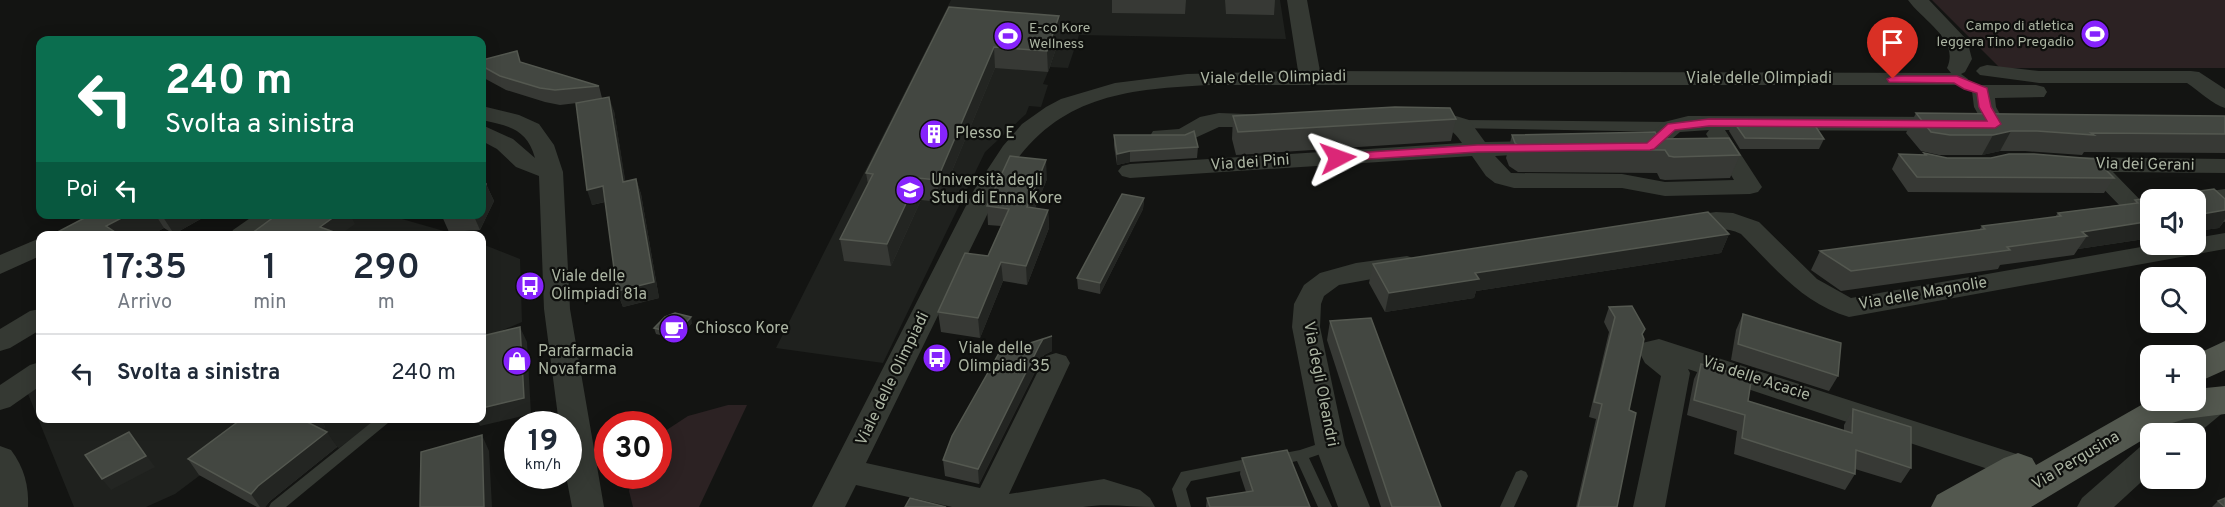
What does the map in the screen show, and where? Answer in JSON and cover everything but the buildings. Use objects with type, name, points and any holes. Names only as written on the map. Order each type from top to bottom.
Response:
[{"type":"main road","points":[[2206,364],[2225,354]]},
{"type":"main road","name":"Via Pergusina","points":[[1997,507],[2156,414],[2184,405],[2222,400]]},
{"type":"main road","name":"Via Pergusina","points":[[1951,507],[2140,401]]},
{"type":"street","points":[[1297,0],[1310,77]]},
{"type":"street","points":[[1918,0],[1960,44],[1962,59],[1958,74],[1968,87],[1987,84],[2222,95]]},
{"type":"street","name":"Viale delle Olimpiadi","points":[[828,507],[986,190],[1009,150],[1030,129],[1066,105],[1133,85],[1191,79],[1958,74]]},
{"type":"street","points":[[1987,84],[1985,107],[1995,124]]},
{"type":"street","points":[[486,114],[511,120],[531,129],[543,145],[551,172],[557,309],[582,484],[588,507]]},
{"type":"street","points":[[1139,137],[1184,136],[1209,122],[1219,120],[1293,120]]},
{"type":"street","points":[[1402,120],[1446,120],[1461,125],[1672,127],[1709,122],[2019,125]]},
{"type":"street","points":[[1461,125],[1494,171],[1503,178],[1514,181],[1622,182],[1665,189],[1750,188],[1709,122]]},
{"type":"street","name":"Via dei Pini","points":[[1130,171],[1477,149],[1650,146],[1672,127]]},
{"type":"street","points":[[486,134],[505,144],[524,162],[551,172]]},
{"type":"street","name":"Via dei Gerani","points":[[2042,163],[2225,166]]},
{"type":"street","points":[[2093,165],[2140,203]]},
{"type":"street","points":[[2206,198],[2225,214]]},
{"type":"street","points":[[2101,211],[2140,205]]},
{"type":"street","points":[[1655,228],[1720,218],[1737,221],[1750,228],[1787,263],[1816,258]]},
{"type":"street","points":[[249,231],[266,219]]},
{"type":"street","name":"Via delle Magnolie","points":[[1787,263],[1818,294],[1849,308],[2225,241]]},
{"type":"street","points":[[0,265],[36,248]]},
{"type":"street","name":"Via degli Oleandri","points":[[1353,507],[1330,445],[1306,327],[1306,308],[1313,289],[1327,280],[1350,274],[1430,262]]},
{"type":"street","points":[[0,341],[36,320]]},
{"type":"street","name":"Via delle Acacie","points":[[1649,507],[1676,373],[1652,353],[1652,350],[1659,349],[2021,468]]},
{"type":"street","points":[[988,505],[1056,363]]},
{"type":"street","points":[[0,399],[36,375]]},
{"type":"street","points":[[2192,423],[2222,400]]},
{"type":"street","points":[[0,458],[9,473],[12,507]]},
{"type":"street","points":[[2092,507],[2140,465]]},
{"type":"street","points":[[847,471],[912,497],[1008,507],[1129,499],[1139,507]]},
{"type":"lane","points":[[276,507],[381,423]]},
{"type":"lane","points":[[1184,507],[1179,489],[1186,476],[1301,455],[1330,445]]},
{"type":"lane","points":[[1301,455],[1325,507]]},
{"type":"lane","points":[[1506,507],[1521,476]]},
{"type":"shaded area","name":"Università degli Studi di Enna Kore","points":[[951,0],[1280,0],[1286,39],[1079,35],[1068,68],[1050,67],[1043,84],[1048,85],[1041,107],[1029,106],[1026,114],[985,152],[883,363],[776,348]]},
{"type":"shaded area","name":"Campo di atletica leggera Tino Pregadio","points":[[1932,0],[2225,0],[2225,68],[2000,68]]},
{"type":"shaded area","points":[[278,219],[402,219],[444,231],[260,231]]},
{"type":"shaded area","points":[[486,246],[520,259],[522,322],[486,337]]},
{"type":"shaded area","points":[[36,382],[36,414],[26,389]]},
{"type":"shaded area","points":[[728,405],[747,405],[699,507],[633,507],[629,489],[672,489],[672,426],[688,416]]},
{"type":"shaded area","points":[[40,423],[270,423],[175,494],[146,507],[74,507]]},
{"type":"shaded area","points":[[309,423],[373,423],[339,448],[314,436]]},
{"type":"place","name":"Campo di atletica leggera Tino Pregadio","points":[[2095,34]]},
{"type":"place","name":"E-co Kore Wellness","points":[[1008,36]]},
{"type":"place","name":"Plesso E","points":[[934,134]]},
{"type":"place","name":"Università degli Studi di Enna Kore","points":[[910,190]]},
{"type":"place","name":"Viale delle Olimpiadi 81a","points":[[530,286]]},
{"type":"place","name":"Chiosco Kore","points":[[674,329]]},
{"type":"place","name":"Viale delle Olimpiadi 35","points":[[937,358]]},
{"type":"place","name":"Parafarmacia Novafarma","points":[[517,361]]},
{"type":"route","points":[[1338,158],[1477,149],[1650,146],[1672,127],[1688,123],[1995,124],[1985,107],[1983,91],[1968,87],[1957,80],[1893,79]]}]
